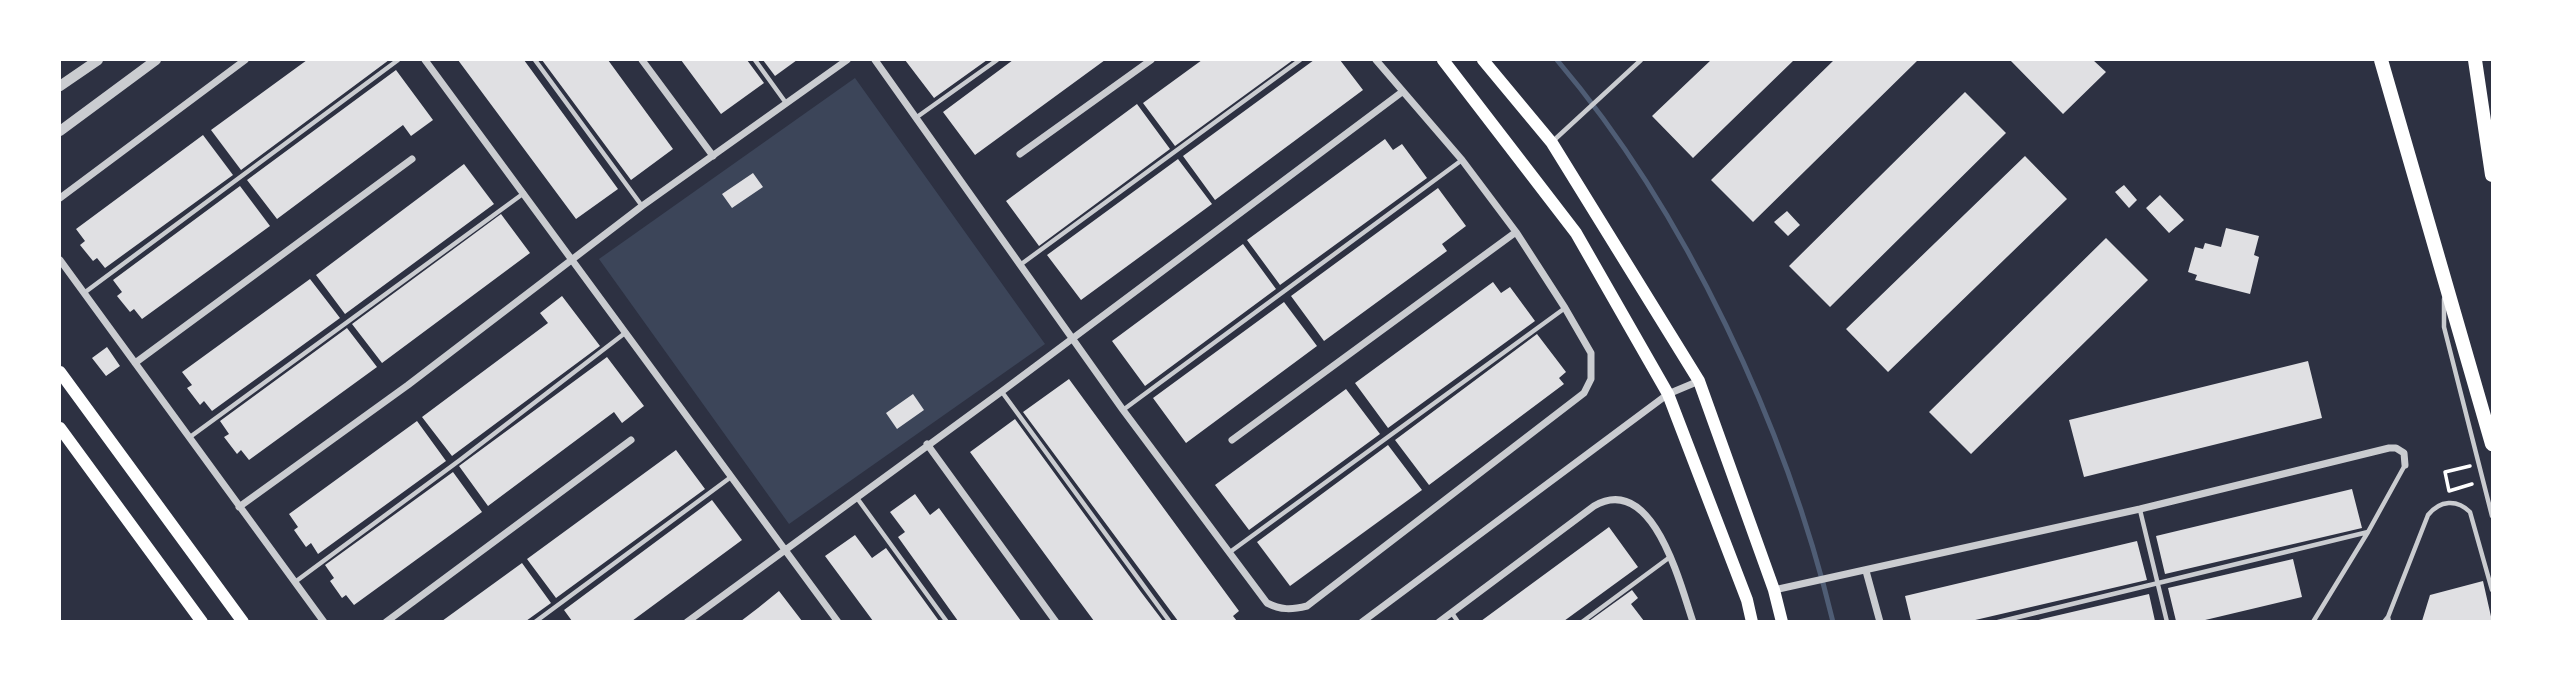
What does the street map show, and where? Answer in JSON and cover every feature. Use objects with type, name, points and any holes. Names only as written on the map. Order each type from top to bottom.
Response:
[{"type":"highway","points":[[2381,60],[2493,444]]},
{"type":"highway","points":[[2475,60],[2493,175]]},
{"type":"main road","points":[[1443,60],[1576,233],[1668,394],[1747,600],[1752,621]]},
{"type":"main road","points":[[1483,60],[1552,143],[1699,381],[1774,590],[1782,621]]},
{"type":"main road","points":[[60,372],[243,621]]},
{"type":"main road","points":[[60,428],[202,621]]},
{"type":"street","points":[[60,86],[98,60]]},
{"type":"street","points":[[60,131],[156,60]]},
{"type":"street","points":[[60,198],[245,60]]},
{"type":"street","points":[[425,60],[837,621]]},
{"type":"street","points":[[642,60],[713,156]]},
{"type":"street","points":[[239,506],[408,385],[642,206],[848,60]]},
{"type":"street","points":[[875,60],[1123,410],[1266,603],[1280,609],[1293,610],[1307,606],[1584,393],[1591,379],[1591,353],[1516,232],[1462,160],[1376,60]]},
{"type":"street","points":[[1020,154],[1151,60]]},
{"type":"street","points":[[687,621],[1002,392],[1402,92]]},
{"type":"street","points":[[135,363],[412,159]]},
{"type":"street","points":[[1232,440],[1516,232]]},
{"type":"street","points":[[60,260],[324,621]]},
{"type":"street","points":[[1363,621],[1668,394],[1699,381]]},
{"type":"street","points":[[386,621],[631,440]]},
{"type":"street","points":[[928,444],[1056,621]]},
{"type":"street","points":[[1774,590],[2140,509],[2389,448],[2396,448],[2404,453],[2405,465]]},
{"type":"street","points":[[1439,621],[1602,501],[1611,499],[1628,502],[1651,519],[1670,557],[1693,621]]},
{"type":"street","points":[[1866,571],[1880,621]]},
{"type":"lane","points":[[83,293],[398,60]]},
{"type":"lane","points":[[535,60],[642,206]]},
{"type":"lane","points":[[755,60],[786,103]]},
{"type":"lane","points":[[917,117],[997,60]]},
{"type":"lane","points":[[1020,265],[1300,60]]},
{"type":"lane","points":[[1552,143],[1641,60]]},
{"type":"lane","points":[[1123,410],[1462,160]]},
{"type":"lane","points":[[189,437],[524,193]]},
{"type":"lane","points":[[2444,280],[2444,327],[2493,516]]},
{"type":"lane","points":[[1230,552],[1565,308]]},
{"type":"lane","points":[[294,582],[460,460],[625,333]]},
{"type":"lane","points":[[1002,392],[1170,621]]},
{"type":"lane","points":[[2313,621],[2368,532],[2405,465]]},
{"type":"lane","points":[[535,621],[731,477]]},
{"type":"lane","points":[[856,497],[947,621]]},
{"type":"lane","points":[[2387,620],[2428,515],[2440,504],[2460,505],[2470,512],[2493,590]]},
{"type":"lane","points":[[2140,509],[2167,621]]},
{"type":"lane","points":[[1997,621],[2368,532]]},
{"type":"lane","points":[[1582,621],[1670,557]]},
{"type":"lane","points":[[1451,612],[1458,621]]},
{"type":"path","points":[[2445,472],[2449,491],[2472,484]]},
{"type":"shaded area","points":[[855,78],[1045,344],[789,524],[599,259]]},
{"type":"building","points":[[307,60],[389,60],[241,170],[211,130]]},
{"type":"building","points":[[458,60],[524,60],[618,189],[576,219]]},
{"type":"building","points":[[542,60],[608,60],[673,149],[631,180]]},
{"type":"building","points":[[681,60],[747,60],[764,83],[721,114]]},
{"type":"building","points":[[763,60],[797,60],[775,76]]},
{"type":"building","points":[[905,60],[987,60],[934,98]]},
{"type":"building","points":[[1013,60],[1105,60],[975,155],[943,112]]},
{"type":"building","points":[[1202,60],[1293,60],[1175,146],[1143,103]]},
{"type":"building","points":[[1314,60],[1340,60],[1363,90],[1215,200],[1183,156]]},
{"type":"building","points":[[1711,60],[1794,60],[1693,158],[1652,116]]},
{"type":"building","points":[[1834,60],[1918,60],[1753,222],[1711,180]]},
{"type":"building","points":[[2010,60],[2093,60],[2106,72],[2063,114]]},
{"type":"building","points":[[396,70],[433,120],[411,136],[403,125],[277,219],[247,180]]},
{"type":"building","points":[[1965,92],[2006,133],[1830,307],[1789,266]]},
{"type":"building","points":[[1137,104],[1170,149],[1039,246],[1006,201]]},
{"type":"building","points":[[203,135],[233,175],[105,268],[97,258],[93,261],[80,245],[85,241],[76,229]]},
{"type":"building","points":[[1385,139],[1393,150],[1402,144],[1427,178],[1280,285],[1247,240]]},
{"type":"building","points":[[2025,156],[2067,199],[1888,372],[1846,329]]},
{"type":"building","points":[[1178,159],[1212,204],[1081,300],[1047,255]]},
{"type":"building","points":[[464,164],[494,204],[345,314],[316,275]]},
{"type":"building","points":[[753,173],[763,187],[732,208],[722,194]]},
{"type":"building","points":[[2124,185],[2137,200],[2129,208],[2115,192]]},
{"type":"building","points":[[240,186],[270,226],[142,319],[134,309],[130,312],[117,296],[122,292],[113,280]]},
{"type":"building","points":[[1438,188],[1466,226],[1442,244],[1447,251],[1324,341],[1291,296]]},
{"type":"building","points":[[2160,195],[2184,220],[2169,233],[2146,208]]},
{"type":"building","points":[[1787,211],[1800,225],[1788,236],[1774,222]]},
{"type":"building","points":[[501,214],[530,253],[382,363],[352,324]]},
{"type":"building","points":[[2226,228],[2259,236],[2254,255],[2259,257],[2250,294],[2195,280],[2197,275],[2188,272],[2195,247],[2203,249],[2205,243],[2221,247]]},
{"type":"building","points":[[2106,238],[2148,280],[1971,454],[1929,412]]},
{"type":"building","points":[[1243,244],[1276,289],[1145,386],[1112,341]]},
{"type":"building","points":[[310,279],[340,318],[212,411],[204,401],[200,405],[187,388],[192,385],[182,372]]},
{"type":"building","points":[[1493,282],[1501,293],[1510,287],[1535,321],[1388,428],[1355,383]]},
{"type":"building","points":[[562,296],[600,346],[452,456],[422,417],[548,323],[540,313]]},
{"type":"building","points":[[1284,302],[1317,346],[1186,443],[1153,398]]},
{"type":"building","points":[[347,328],[377,367],[249,460],[241,450],[237,454],[224,437],[229,434],[220,421]]},
{"type":"building","points":[[1537,334],[1566,372],[1559,378],[1564,384],[1429,485],[1395,440]]},
{"type":"building","points":[[107,347],[120,366],[106,376],[92,358]]},
{"type":"building","points":[[607,357],[644,406],[622,423],[614,412],[488,506],[459,466]]},
{"type":"building","points":[[2308,361],[2322,418],[2084,477],[2069,420]]},
{"type":"building","points":[[1069,379],[1239,611],[1233,616],[1237,621],[1178,621],[1023,412]]},
{"type":"building","points":[[1346,389],[1380,434],[1249,530],[1215,485]]},
{"type":"building","points":[[913,394],[924,410],[897,429],[886,413]]},
{"type":"building","points":[[1015,419],[1163,621],[1094,621],[1074,594],[970,452]]},
{"type":"building","points":[[417,421],[446,461],[318,554],[311,543],[306,547],[294,530],[298,527],[289,514]]},
{"type":"building","points":[[1388,445],[1422,490],[1290,586],[1257,542]]},
{"type":"building","points":[[676,450],[705,489],[556,598],[527,559]]},
{"type":"building","points":[[453,472],[482,512],[354,605],[346,595],[342,598],[330,581],[334,578],[325,565]]},
{"type":"building","points":[[2352,489],[2362,528],[2165,574],[2156,536]]},
{"type":"building","points":[[915,494],[930,515],[939,508],[1021,621],[958,621],[898,537],[905,532],[890,512]]},
{"type":"building","points":[[712,500],[742,540],[632,621],[572,621],[564,610]]},
{"type":"building","points":[[1609,527],[1638,567],[1564,621],[1481,621]]},
{"type":"building","points":[[855,535],[872,558],[886,548],[939,621],[873,621],[825,556]]},
{"type":"building","points":[[2137,541],[2147,580],[1971,621],[1911,621],[1905,596]]},
{"type":"building","points":[[2293,559],[2302,597],[2201,621],[2176,621],[2168,588]]},
{"type":"building","points":[[522,563],[551,603],[526,621],[442,621]]},
{"type":"building","points":[[2483,581],[2492,621],[2422,621],[2430,595]]},
{"type":"building","points":[[1632,590],[1638,598],[1631,604],[1644,621],[1589,621]]},
{"type":"building","points":[[779,591],[802,621],[741,621],[758,608]]},
{"type":"building","points":[[2149,594],[2155,621],[2035,621],[2042,619]]},
{"type":"waterway","points":[[1557,60],[1604,120],[1648,185],[1689,253],[1726,325],[1788,473],[1813,548],[1833,622]]}]
